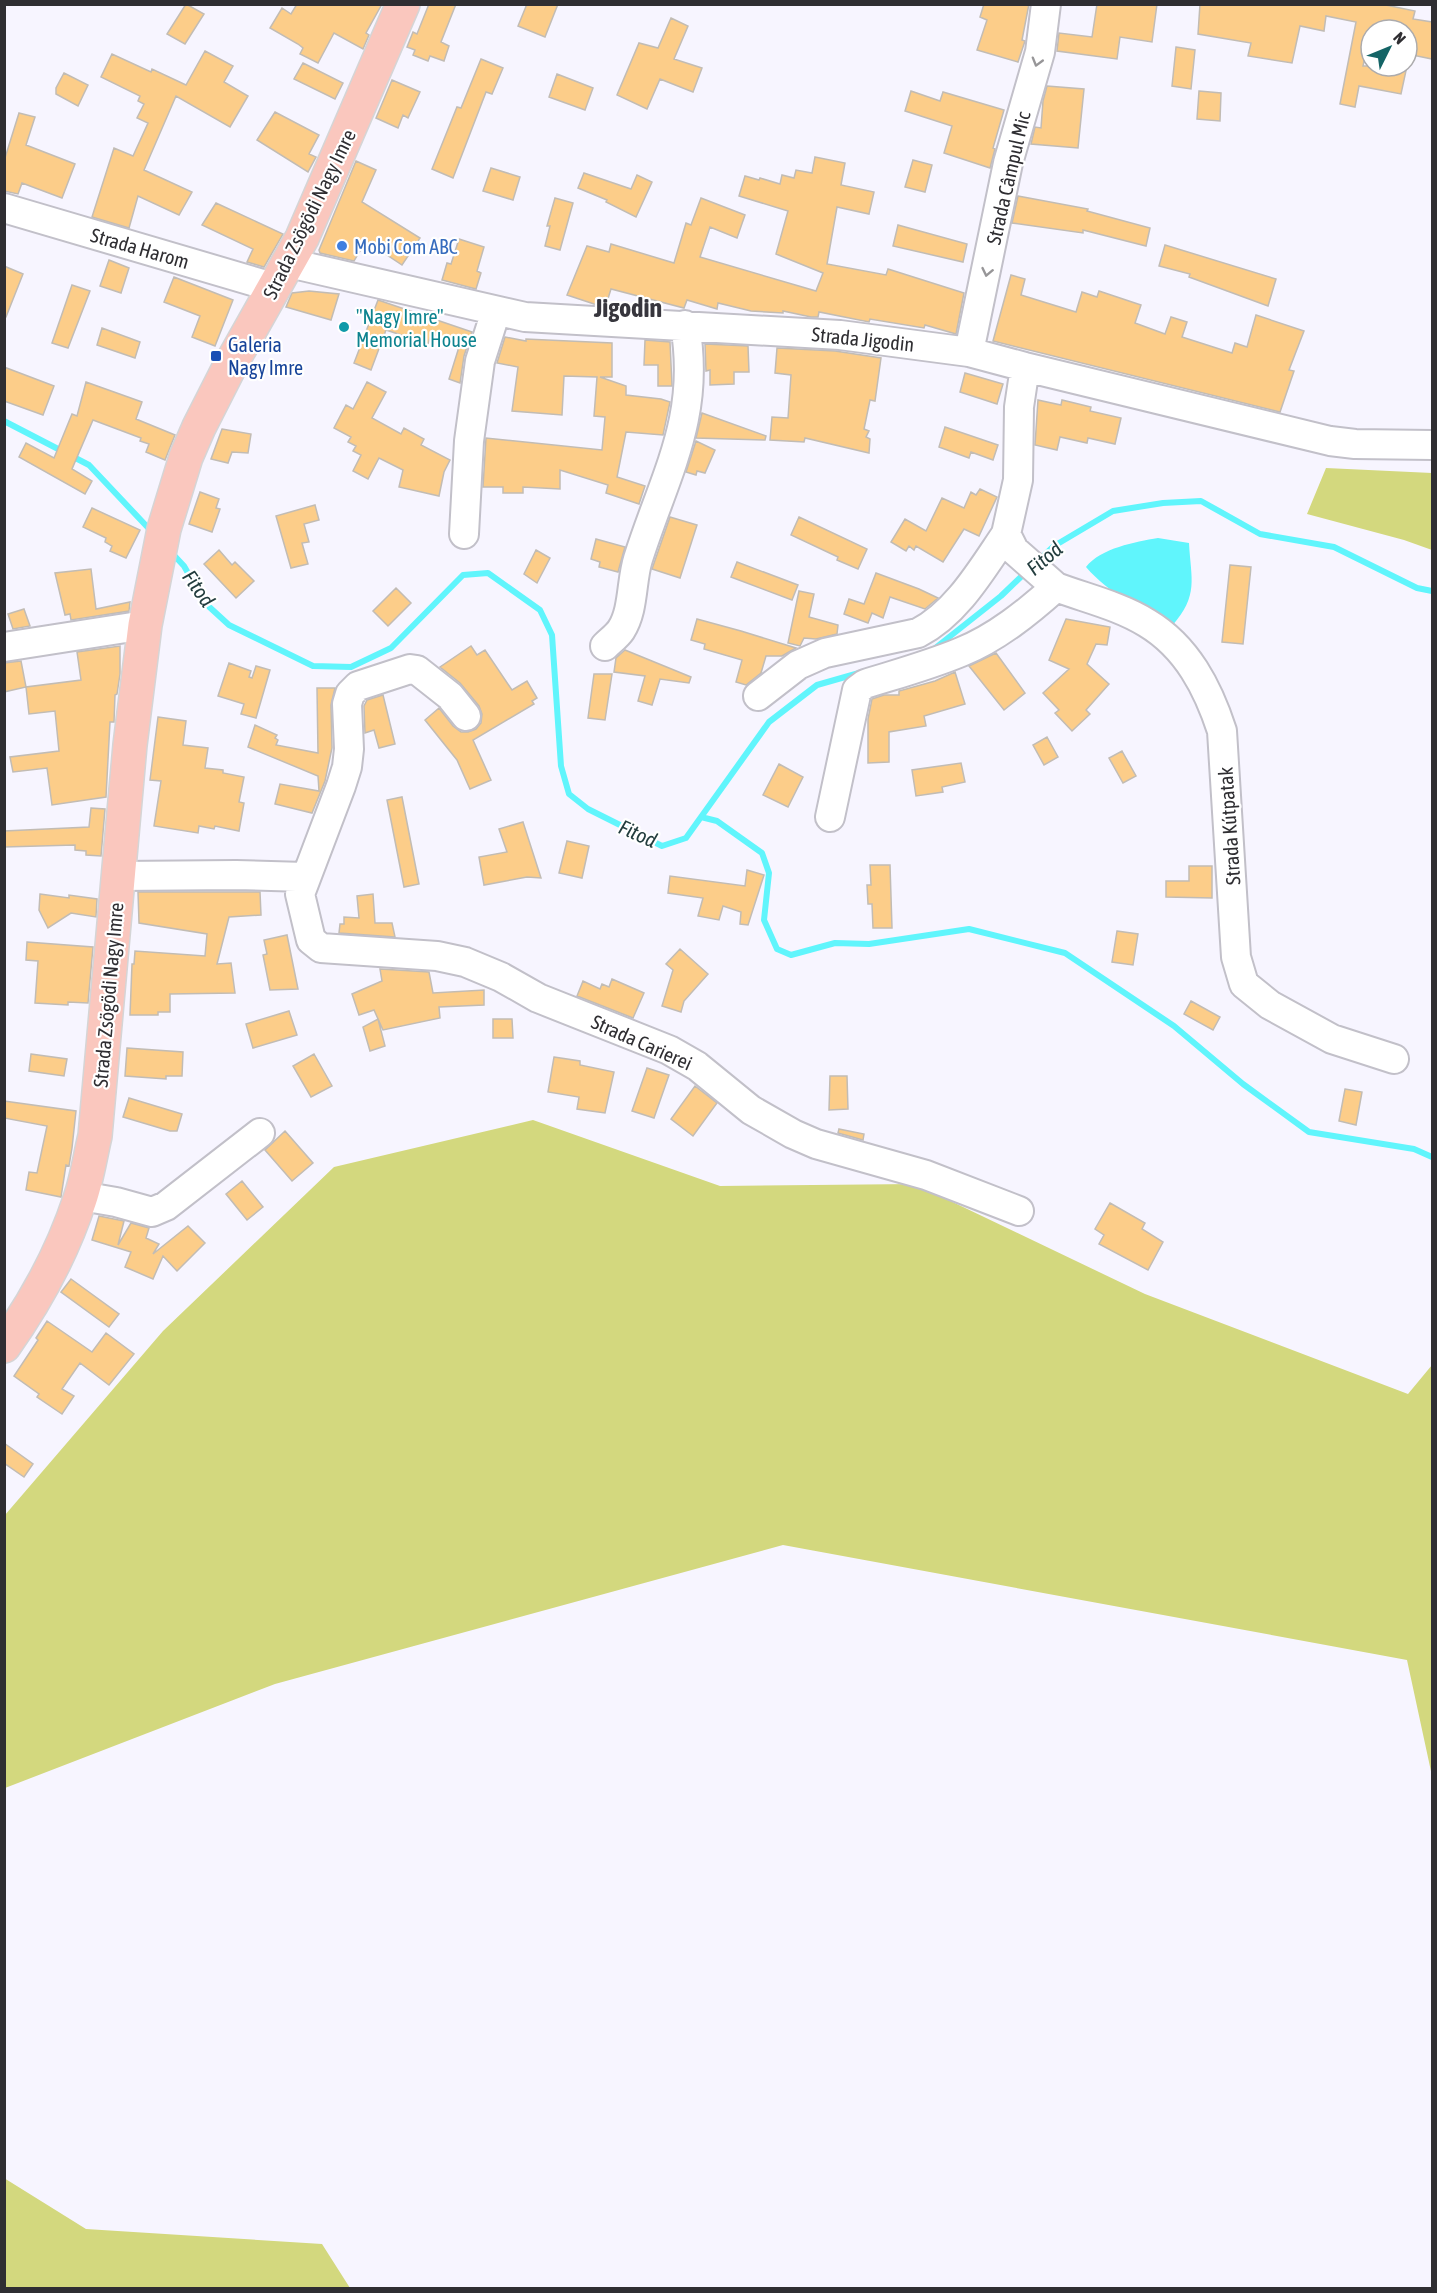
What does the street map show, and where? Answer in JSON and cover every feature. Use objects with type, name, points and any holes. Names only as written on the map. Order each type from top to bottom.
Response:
[{"type":"main road","name":"Strada Zsögödi Nagy Imre","points":[[4,1346],[16,1329],[67,1237],[81,1196],[95,1136],[130,745],[145,625],[160,545],[186,457],[232,362],[282,275],[328,180],[403,4]]},
{"type":"street","name":"Strada Câmpul Mic","points":[[969,352],[1008,163],[1040,52],[1046,4]]},
{"type":"street","name":"Strada Harom","points":[[4,208],[282,275]]},
{"type":"street","name":"Strada Jigodin","points":[[282,275],[417,291],[525,317],[840,335],[969,352],[1330,441],[1355,444],[1432,445]]},
{"type":"street","points":[[464,534],[470,430],[480,361],[496,311]]},
{"type":"street","points":[[605,646],[621,630],[628,610],[638,561],[683,432],[690,352],[686,325]]},
{"type":"street","points":[[758,696],[798,665],[825,653],[918,633],[929,627],[955,603],[982,569],[1010,542],[1018,480],[1019,407],[1025,367]]},
{"type":"street","name":"Strada Kútpatak","points":[[1010,542],[1051,583],[1145,622],[1169,639],[1200,677],[1214,706],[1222,731],[1236,957],[1244,984],[1270,1005],[1332,1039],[1394,1059]]},
{"type":"street","points":[[830,817],[857,690],[865,684],[961,652],[982,642],[1032,607],[1051,583]]},
{"type":"street","points":[[4,647],[145,625]]},
{"type":"street","name":"Strada Carierei","points":[[466,716],[450,696],[417,670],[410,669],[358,686],[350,694],[347,704],[349,749],[346,767],[300,894],[311,940],[321,948],[437,956],[465,962],[501,976],[538,998],[669,1050],[697,1066],[751,1110],[793,1134],[816,1144],[926,1175],[1019,1211]]},
{"type":"street","points":[[119,876],[305,877]]},
{"type":"street","points":[[81,1196],[116,1202],[152,1212],[166,1206],[260,1133]]},
{"type":"green space","points":[[1326,468],[1432,473],[1432,550],[1404,540],[1307,514]]},
{"type":"green space","points":[[533,1120],[720,1186],[915,1184],[1145,1294],[1408,1394],[1432,1365],[1432,1776],[1407,1660],[783,1545],[275,1684],[5,1788],[5,1515],[163,1331],[334,1167]]},
{"type":"green space","points":[[4,2178],[86,2229],[322,2244],[350,2288],[5,2288]]},
{"type":"water","points":[[1158,538],[1189,543],[1192,577],[1190,596],[1181,615],[1172,626],[1115,593],[1086,567],[1092,560],[1109,551]]},
{"type":"building","points":[[186,4],[204,14],[185,44],[167,34]]},
{"type":"building","points":[[297,4],[382,4],[366,33],[369,35],[363,49],[334,33],[318,63],[300,54],[303,48],[298,44],[270,28],[282,8],[291,14]]},
{"type":"building","points":[[429,4],[456,4],[441,42],[449,46],[444,61],[430,56],[428,61],[413,55],[415,50],[407,47],[413,32],[417,34]]},
{"type":"building","points":[[527,4],[558,4],[545,37],[518,26]]},
{"type":"building","points":[[984,4],[1029,4],[1022,40],[1025,41],[1018,62],[977,50],[987,20],[980,17]]},
{"type":"building","points":[[1097,4],[1157,4],[1152,42],[1120,37],[1117,59],[1057,51],[1059,33],[1092,37]]},
{"type":"building","points":[[1200,4],[1381,4],[1415,11],[1413,18],[1359,18],[1359,78],[1404,78],[1401,94],[1359,86],[1355,107],[1340,104],[1356,22],[1326,16],[1324,31],[1300,26],[1292,63],[1248,56],[1251,43],[1198,34]]},
{"type":"building","points":[[671,18],[688,26],[674,59],[702,68],[693,92],[660,79],[647,109],[617,95],[639,43],[658,48]]},
{"type":"building","points":[[1419,20],[1432,22],[1432,59],[1419,56]]},
{"type":"building","points":[[1176,47],[1195,50],[1191,89],[1172,86]]},
{"type":"building","points":[[205,51],[233,66],[224,82],[248,96],[230,127],[176,96],[144,170],[192,192],[179,215],[138,196],[129,228],[92,217],[114,148],[133,156],[148,123],[137,118],[144,104],[138,101],[140,96],[101,77],[112,54],[186,85]]},
{"type":"building","points":[[481,59],[503,68],[492,94],[486,92],[453,178],[432,169],[457,107],[461,108]]},
{"type":"building","points":[[303,63],[343,83],[335,99],[294,79]]},
{"type":"building","points":[[64,73],[88,85],[78,106],[56,94],[56,88]]},
{"type":"building","points":[[557,74],[593,88],[585,110],[549,97]]},
{"type":"building","points":[[392,80],[420,92],[408,118],[403,115],[398,128],[376,118]]},
{"type":"building","points":[[1047,86],[1084,89],[1078,148],[1031,144],[1035,127],[1041,128],[1043,101]]},
{"type":"building","points":[[911,91],[940,101],[943,92],[1004,110],[990,168],[944,153],[952,126],[905,111]]},
{"type":"building","points":[[1199,91],[1221,93],[1220,121],[1197,119]]},
{"type":"building","points":[[275,112],[319,135],[309,154],[316,157],[308,172],[257,140]]},
{"type":"building","points":[[19,113],[35,117],[26,145],[75,164],[62,198],[22,183],[18,194],[4,191],[4,161]]},
{"type":"building","points":[[815,157],[845,163],[841,185],[874,192],[869,214],[837,207],[827,264],[886,275],[888,269],[964,293],[956,334],[925,325],[924,328],[870,319],[869,322],[819,312],[818,317],[811,317],[783,311],[783,313],[751,311],[718,303],[717,309],[687,300],[684,308],[611,289],[606,305],[597,305],[567,295],[587,246],[609,252],[611,244],[674,263],[686,223],[691,225],[701,198],[745,215],[737,238],[710,227],[700,257],[816,291],[823,273],[776,254],[788,211],[739,196],[745,176],[780,184],[782,175],[794,178],[796,170],[812,173]]},
{"type":"building","points":[[913,160],[932,165],[925,192],[905,187]]},
{"type":"building","points":[[356,161],[376,170],[362,202],[420,238],[402,265],[366,241],[354,261],[320,253],[319,250]]},
{"type":"building","points":[[491,168],[520,177],[513,200],[483,191]]},
{"type":"building","points":[[584,173],[631,189],[637,175],[652,182],[636,217],[606,202],[607,200],[578,188]]},
{"type":"building","points":[[1018,196],[1088,209],[1087,211],[1150,228],[1146,246],[1083,230],[1083,233],[1012,223]]},
{"type":"building","points":[[555,198],[573,203],[560,250],[545,246],[550,226],[547,226]]},
{"type":"building","points":[[216,203],[283,234],[264,267],[247,262],[253,249],[202,225]]},
{"type":"building","points":[[898,225],[967,244],[963,262],[893,246]]},
{"type":"building","points":[[459,239],[484,247],[477,271],[481,273],[476,289],[442,280],[447,263],[451,264]]},
{"type":"building","points":[[1165,245],[1276,279],[1268,306],[1189,277],[1190,274],[1159,266]]},
{"type":"building","points":[[109,260],[129,268],[121,293],[100,286]]},
{"type":"building","points":[[4,266],[23,274],[6,317],[4,317]]},
{"type":"building","points":[[1011,275],[1025,279],[1021,295],[1076,312],[1082,292],[1097,297],[1099,291],[1141,305],[1135,323],[1165,334],[1171,317],[1187,322],[1182,337],[1232,353],[1235,343],[1247,347],[1256,315],[1304,331],[1289,370],[1294,371],[1280,412],[993,341]]},
{"type":"building","points":[[174,277],[233,300],[215,346],[192,337],[200,316],[164,302]]},
{"type":"building","points":[[72,285],[90,291],[68,348],[52,343]]},
{"type":"building","points":[[309,291],[339,294],[331,320],[286,307],[292,293]]},
{"type":"building","points":[[378,300],[472,332],[464,356],[460,383],[449,379],[459,347],[430,338],[428,344],[386,330],[371,370],[354,363]]},
{"type":"building","points":[[102,328],[140,342],[135,358],[97,345]]},
{"type":"building","points":[[505,337],[526,341],[526,339],[612,343],[612,377],[600,377],[626,386],[626,395],[670,402],[663,435],[626,432],[617,477],[645,486],[639,504],[606,493],[608,485],[560,470],[560,489],[523,487],[523,493],[503,493],[503,487],[483,487],[486,438],[602,450],[605,417],[594,416],[597,377],[564,376],[562,415],[512,411],[518,367],[497,363]]},
{"type":"building","points":[[645,340],[670,342],[672,386],[658,386],[658,365],[644,365]]},
{"type":"building","points":[[705,344],[748,346],[749,372],[734,372],[734,384],[710,385],[710,370],[706,371]]},
{"type":"building","points":[[777,348],[835,351],[881,358],[875,401],[870,400],[864,429],[869,431],[866,437],[870,439],[869,453],[805,438],[804,442],[770,440],[772,417],[788,418],[791,375],[775,373]]},
{"type":"building","points":[[4,367],[54,386],[43,415],[4,401]]},
{"type":"building","points":[[965,373],[1003,384],[997,404],[960,392]]},
{"type":"building","points":[[86,382],[142,402],[136,419],[175,435],[165,460],[146,452],[149,444],[140,441],[141,438],[93,420],[72,469],[92,481],[85,494],[19,457],[26,443],[54,458],[72,414],[77,416]]},
{"type":"building","points":[[367,382],[386,392],[372,418],[401,434],[404,428],[424,439],[421,445],[450,460],[444,472],[439,496],[399,487],[403,470],[379,458],[368,479],[353,471],[361,455],[353,451],[356,446],[348,442],[351,437],[334,428],[346,405],[353,409]]},
{"type":"building","points":[[1038,400],[1061,405],[1062,400],[1091,407],[1090,411],[1121,418],[1115,444],[1088,438],[1087,443],[1060,437],[1057,450],[1035,445]]},
{"type":"building","points":[[702,413],[766,436],[765,440],[696,438]]},
{"type":"building","points":[[945,427],[998,445],[993,460],[971,452],[969,458],[939,447]]},
{"type":"building","points":[[222,429],[251,434],[248,453],[232,452],[228,463],[211,459]]},
{"type":"building","points":[[696,441],[715,450],[705,473],[697,471],[696,475],[686,472]]},
{"type":"building","points":[[980,489],[997,497],[979,536],[964,529],[943,562],[916,546],[914,550],[909,546],[906,551],[891,542],[905,519],[926,531],[942,498],[964,508],[971,492],[976,495]]},
{"type":"building","points":[[200,492],[219,499],[216,508],[220,509],[212,532],[189,524]]},
{"type":"building","points":[[315,505],[319,520],[304,524],[309,542],[302,543],[308,564],[291,568],[276,516]]},
{"type":"building","points":[[92,508],[140,530],[126,558],[110,551],[112,546],[105,542],[106,538],[83,527]]},
{"type":"building","points":[[670,517],[697,525],[680,578],[652,569]]},
{"type":"building","points":[[799,517],[867,549],[858,569],[791,535]]},
{"type":"building","points":[[596,539],[625,547],[618,572],[599,567],[600,562],[591,559]]},
{"type":"building","points":[[219,550],[232,565],[235,562],[254,581],[236,598],[204,564]]},
{"type":"building","points":[[536,550],[550,558],[537,583],[524,574]]},
{"type":"building","points":[[737,562],[798,585],[792,600],[731,577]]},
{"type":"building","points":[[1230,565],[1251,567],[1243,644],[1222,642]]},
{"type":"building","points":[[91,569],[96,609],[130,602],[129,611],[71,620],[70,614],[65,615],[55,573]]},
{"type":"building","points":[[876,573],[938,598],[925,609],[890,597],[883,618],[872,613],[868,623],[844,614],[849,599],[864,604]]},
{"type":"building","points":[[396,588],[411,603],[388,626],[373,611]]},
{"type":"building","points":[[799,591],[814,594],[809,617],[838,625],[837,634],[816,639],[804,638],[800,646],[788,643]]},
{"type":"building","points":[[24,609],[30,626],[13,629],[8,614]]},
{"type":"building","points":[[697,619],[796,648],[782,656],[766,656],[761,673],[746,685],[736,682],[742,660],[704,649],[705,644],[691,640]]},
{"type":"building","points":[[1066,619],[1110,627],[1107,645],[1096,644],[1087,664],[1109,684],[1086,710],[1090,714],[1072,731],[1055,713],[1059,710],[1043,693],[1069,669],[1049,660]]},
{"type":"building","points":[[120,646],[120,674],[115,695],[114,722],[110,722],[106,797],[52,805],[47,768],[13,772],[10,757],[59,751],[55,711],[29,714],[26,687],[81,680],[77,652]]},
{"type":"building","points":[[471,646],[477,655],[485,650],[512,690],[527,681],[537,698],[532,701],[534,704],[473,740],[491,780],[470,789],[457,760],[425,720],[439,708],[453,726],[461,732],[476,729],[481,723],[482,714],[479,706],[460,683],[440,667]]},
{"type":"building","points":[[625,650],[691,677],[689,683],[660,679],[652,705],[638,701],[645,676],[614,672],[616,658]]},
{"type":"building","points":[[996,653],[1025,693],[1004,710],[969,666]]},
{"type":"building","points":[[21,661],[26,687],[4,692],[4,663]]},
{"type":"building","points":[[229,663],[251,671],[249,677],[252,678],[256,666],[270,670],[256,718],[241,714],[244,704],[218,696]]},
{"type":"building","points":[[955,672],[965,704],[924,716],[926,726],[889,732],[889,762],[868,763],[868,719],[872,699],[884,695],[899,695],[899,691],[935,681]]},
{"type":"building","points":[[594,674],[612,674],[605,720],[588,718]]},
{"type":"building","points":[[317,688],[335,688],[331,705],[332,748],[325,781],[312,813],[275,804],[280,784],[319,791],[318,776],[248,747],[255,725],[277,735],[276,745],[318,753]]},
{"type":"building","points":[[383,695],[395,744],[379,748],[374,730],[365,733],[364,706],[367,700]]},
{"type":"building","points":[[158,717],[186,721],[183,745],[208,748],[205,768],[223,770],[223,773],[244,777],[239,802],[244,803],[239,831],[215,826],[214,829],[199,826],[198,833],[154,826],[161,781],[150,780]]},
{"type":"building","points":[[1047,737],[1058,757],[1044,765],[1033,745]]},
{"type":"building","points":[[1122,751],[1136,776],[1123,783],[1109,758]]},
{"type":"building","points":[[961,763],[965,782],[942,787],[943,792],[916,796],[912,770]]},
{"type":"building","points":[[779,764],[803,777],[788,807],[763,795]]},
{"type":"building","points":[[402,797],[419,884],[404,887],[387,800]]},
{"type":"building","points":[[91,808],[105,809],[101,856],[86,855],[86,851],[75,850],[75,845],[4,847],[4,831],[89,827]]},
{"type":"building","points":[[523,822],[541,878],[527,877],[484,885],[479,857],[507,852],[499,829]]},
{"type":"building","points":[[567,841],[589,846],[582,878],[559,873]]},
{"type":"building","points":[[870,865],[890,865],[892,928],[873,928],[872,904],[868,904],[867,885],[871,885]]},
{"type":"building","points":[[1189,866],[1212,866],[1212,898],[1166,897],[1166,881],[1189,881]]},
{"type":"building","points":[[747,870],[764,875],[748,925],[740,924],[741,912],[723,906],[719,920],[698,916],[703,898],[668,893],[670,876],[745,886]]},
{"type":"building","points":[[138,892],[260,892],[261,915],[229,917],[217,964],[231,963],[235,993],[170,994],[170,1012],[158,1012],[158,1015],[130,1015],[132,964],[134,964],[135,951],[205,956],[207,934],[139,923]]},
{"type":"building","points":[[40,894],[97,899],[96,917],[71,913],[48,928],[39,910]]},
{"type":"building","points":[[373,894],[375,923],[392,923],[395,937],[339,933],[340,924],[344,924],[344,917],[359,918],[357,896]]},
{"type":"building","points":[[1117,931],[1138,934],[1133,965],[1112,962]]},
{"type":"building","points":[[287,935],[298,989],[270,990],[263,955],[267,954],[264,940]]},
{"type":"building","points":[[27,942],[93,947],[88,1003],[68,1002],[68,1005],[35,1003],[38,961],[26,960]]},
{"type":"building","points":[[680,949],[708,974],[684,1001],[681,1012],[662,1006],[673,970],[666,964]]},
{"type":"building","points":[[380,969],[429,972],[433,993],[484,990],[484,1005],[439,1007],[440,1018],[383,1030],[374,1010],[359,1015],[352,994],[382,981]]},
{"type":"building","points":[[612,979],[644,993],[633,1018],[577,996],[583,981],[600,989],[602,984],[609,987]]},
{"type":"building","points":[[1191,1001],[1220,1017],[1213,1030],[1184,1014]]},
{"type":"building","points":[[289,1011],[297,1035],[253,1048],[246,1024]]},
{"type":"building","points":[[378,1019],[385,1046],[370,1051],[363,1027]]},
{"type":"building","points":[[493,1019],[512,1019],[513,1038],[493,1038]]},
{"type":"building","points":[[127,1048],[183,1052],[182,1076],[166,1076],[166,1079],[125,1076]]},
{"type":"building","points":[[31,1054],[67,1059],[64,1076],[29,1071]]},
{"type":"building","points":[[314,1054],[332,1086],[311,1097],[293,1066]]},
{"type":"building","points":[[554,1057],[580,1061],[580,1065],[614,1072],[605,1113],[577,1109],[579,1097],[548,1092]]},
{"type":"building","points":[[647,1068],[669,1075],[654,1118],[632,1111]]},
{"type":"building","points":[[830,1076],[847,1076],[848,1109],[829,1110]]},
{"type":"building","points":[[695,1086],[717,1103],[693,1136],[671,1119]]},
{"type":"building","points":[[1345,1089],[1362,1092],[1356,1125],[1339,1121]]},
{"type":"building","points":[[129,1098],[182,1114],[177,1131],[123,1117]]},
{"type":"building","points":[[4,1101],[76,1111],[69,1166],[66,1165],[61,1197],[26,1190],[29,1172],[37,1173],[47,1126],[4,1118]]},
{"type":"building","points":[[839,1129],[864,1134],[863,1140],[838,1133]]},
{"type":"building","points":[[285,1131],[313,1163],[292,1181],[265,1150]]},
{"type":"building","points":[[242,1181],[263,1207],[247,1220],[226,1194]]},
{"type":"building","points":[[1110,1203],[1145,1223],[1142,1229],[1163,1242],[1148,1270],[1099,1244],[1104,1235],[1095,1229]]},
{"type":"building","points":[[99,1216],[124,1221],[118,1245],[131,1223],[149,1228],[146,1238],[159,1244],[153,1254],[188,1226],[205,1243],[177,1271],[163,1256],[153,1279],[125,1267],[131,1252],[92,1240]]},
{"type":"building","points":[[71,1279],[119,1314],[109,1327],[61,1292]]},
{"type":"building","points":[[47,1321],[92,1352],[106,1333],[134,1354],[109,1385],[80,1363],[62,1389],[74,1396],[62,1414],[37,1397],[39,1394],[14,1376],[38,1340],[36,1338]]},
{"type":"building","points":[[4,1443],[33,1464],[24,1477],[4,1463]]},
{"type":"waterway","name":"Fitod","points":[[4,421],[89,465],[153,533]]},
{"type":"waterway","name":"Fitod","points":[[1037,562],[1054,546],[1113,511],[1163,503],[1201,501],[1260,534],[1334,547],[1417,588],[1432,591]]},
{"type":"waterway","name":"Fitod","points":[[170,551],[184,566],[205,603],[229,625],[313,666],[351,667],[391,648],[463,575],[488,573],[540,610],[552,635],[561,766],[569,794],[588,809],[662,846],[686,838],[769,722],[817,685],[859,673]]},
{"type":"waterway","name":"Fitod","points":[[934,649],[1001,596],[1027,571]]},
{"type":"waterway","points":[[701,817],[717,821],[762,853],[769,873],[764,920],[777,949],[791,955],[835,943],[869,944],[969,929],[1065,953],[1174,1026],[1243,1084],[1309,1132],[1414,1149],[1432,1157]]},
{"type":"place","name":"Mobi Com ABC","points":[[342,246]]},
{"type":"place","name":"\"Nagy Imre\" Memorial House","points":[[344,327]]},
{"type":"place","name":"Galeria Nagy Imre","points":[[216,356]]},
{"type":"district","name":"Jigodin","points":[[628,308]]}]
